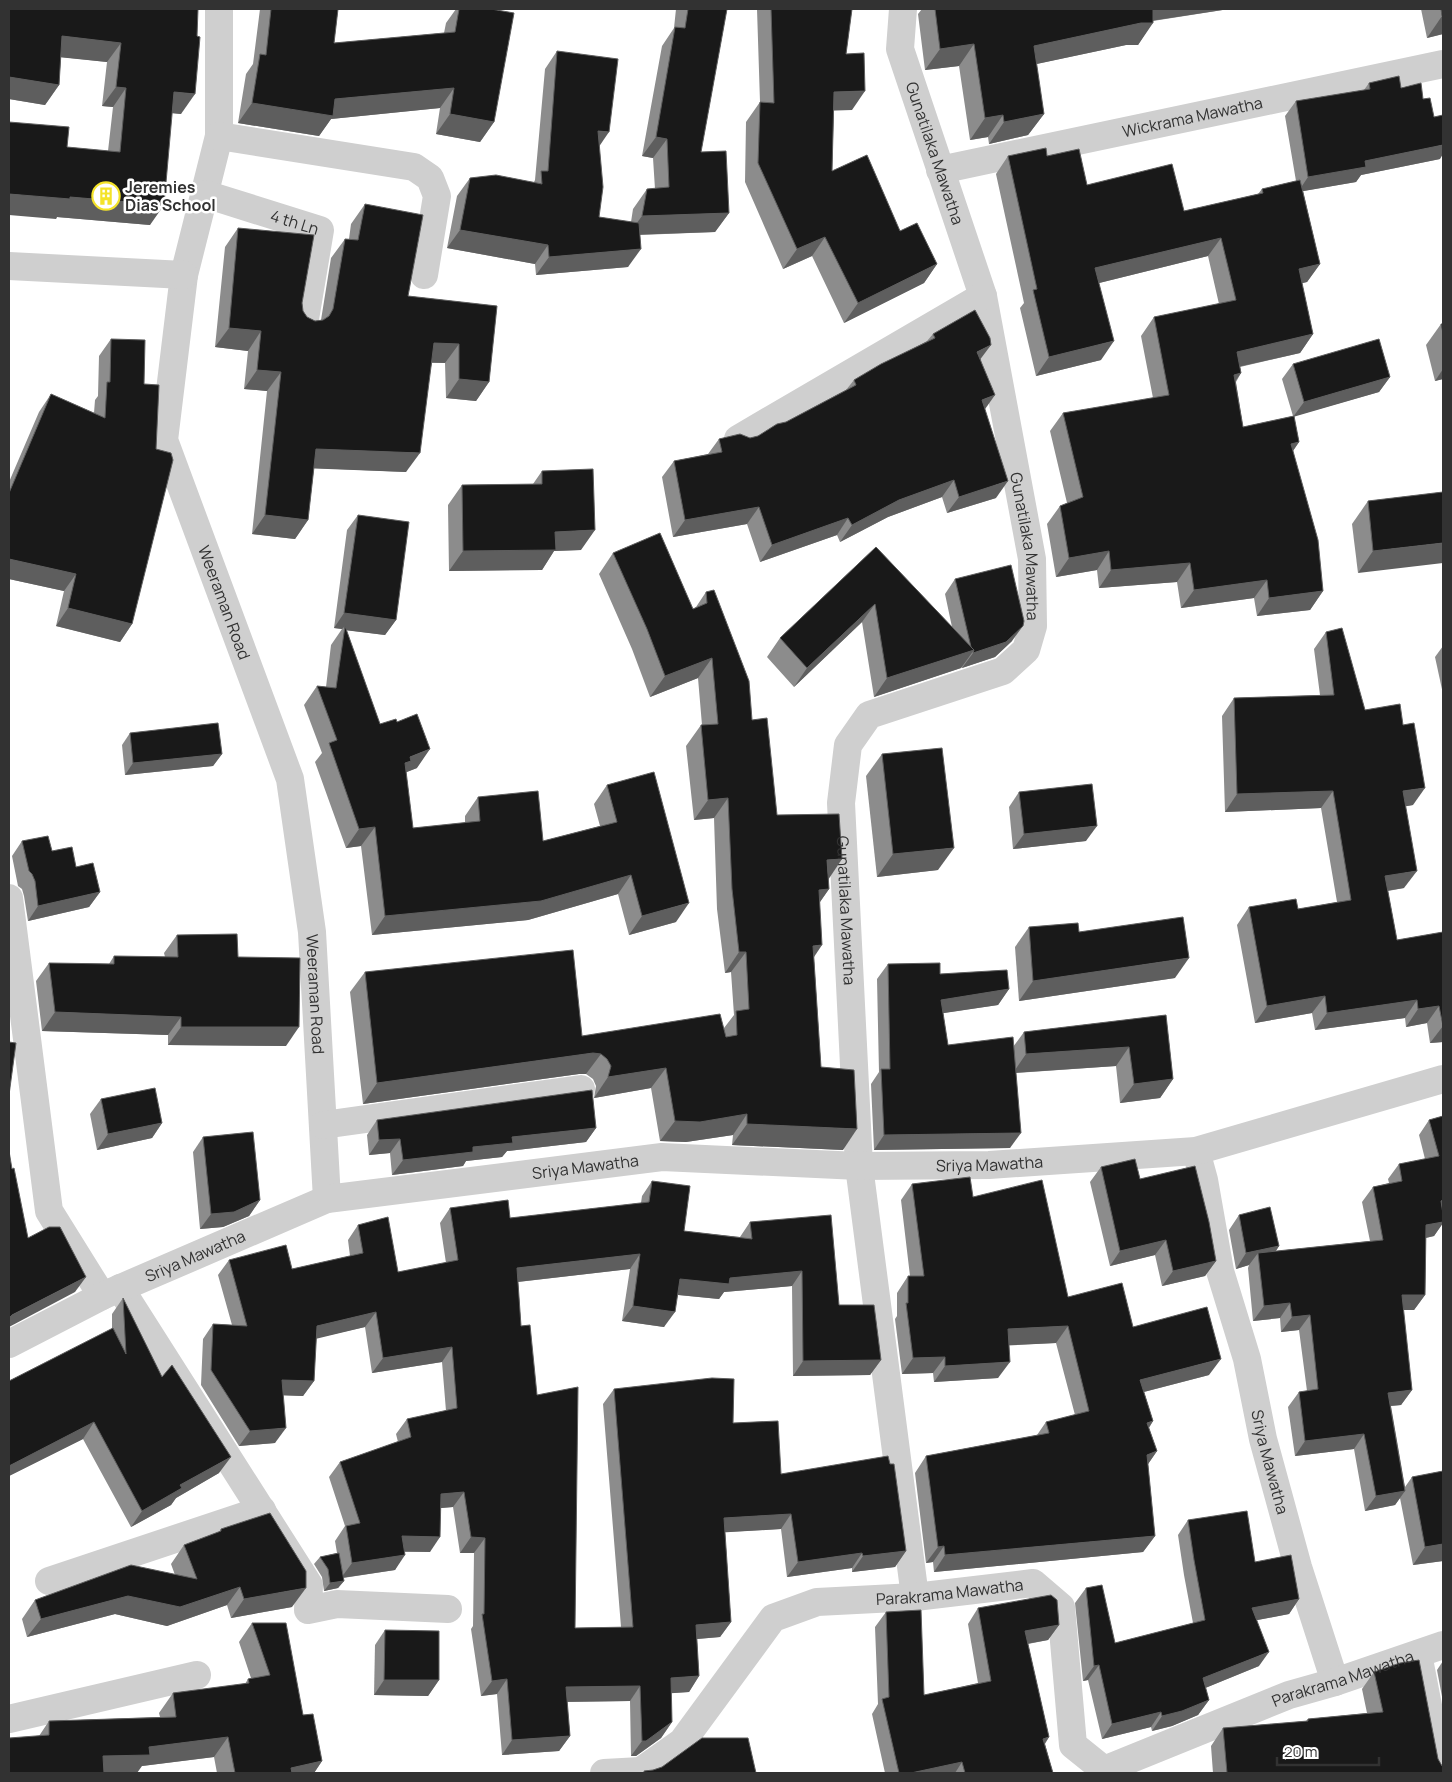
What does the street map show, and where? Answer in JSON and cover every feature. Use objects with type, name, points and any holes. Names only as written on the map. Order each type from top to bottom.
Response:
[{"type":"street","name":"Weeraman Road","points":[[219,9],[220,136],[184,275],[164,440],[290,779],[312,932],[327,1199]]},
{"type":"street","name":"Gunatilaka Mawatha","points":[[903,9],[900,49],[983,296],[1032,560],[1033,626],[1026,650],[1003,671],[869,715],[848,745],[841,803],[859,1166],[916,1597]]},
{"type":"street","name":"Wickrama Mawatha","points":[[940,170],[1443,64]]},
{"type":"street","points":[[220,136],[414,167],[430,178],[437,196],[424,275]]},
{"type":"street","name":"4 th Ln","points":[[205,194],[320,230],[304,325]]},
{"type":"street","points":[[9,266],[184,275]]},
{"type":"street","points":[[738,439],[983,296]]},
{"type":"street","points":[[9,898],[49,1211],[111,1292],[262,1510],[309,1585],[308,1610],[337,1604],[448,1610]]},
{"type":"street","name":"Sriya Mawatha","points":[[9,1344],[111,1292],[327,1199],[662,1157],[859,1166],[989,1165],[1196,1151],[1443,1079]]},
{"type":"street","points":[[323,1125],[581,1089]]},
{"type":"street","name":"Sriya Mawatha","points":[[1196,1151],[1204,1180],[1220,1271],[1247,1359],[1263,1439],[1298,1567],[1335,1682]]},
{"type":"street","points":[[49,1581],[262,1510]]},
{"type":"street","name":"Parakrama Mawatha","points":[[604,1773],[641,1771],[682,1742],[773,1618],[817,1602],[916,1597],[1033,1583],[1061,1608],[1073,1745],[1102,1772],[1289,1695],[1335,1682],[1443,1644]]},
{"type":"street","points":[[1418,1654],[1441,1773]]},
{"type":"street","points":[[9,1719],[197,1675]]},
{"type":"building","points":[[9,9],[198,9],[197,36],[200,37],[195,94],[174,92],[164,205],[9,194],[9,122],[69,127],[67,147],[120,152],[126,88],[116,87],[121,43],[62,36],[59,85],[9,77]]},
{"type":"building","points":[[271,9],[338,9],[334,43],[455,32],[459,9],[491,9],[514,13],[494,122],[450,114],[454,88],[335,99],[333,116],[252,103],[260,54],[266,55]]},
{"type":"building","points":[[688,9],[727,9],[701,152],[726,151],[729,213],[642,216],[647,189],[669,187],[667,139],[656,137],[675,27],[685,28]]},
{"type":"building","points":[[771,9],[852,9],[846,54],[864,53],[865,91],[834,92],[832,171],[867,155],[900,231],[917,223],[937,264],[858,303],[825,237],[797,249],[758,163],[760,102],[774,103]]},
{"type":"building","points":[[935,9],[1153,9],[1153,23],[1141,23],[1034,46],[1044,114],[1004,122],[1003,115],[985,118],[974,44],[940,49]]},
{"type":"building","points":[[557,51],[618,59],[609,132],[598,131],[603,187],[599,217],[639,223],[641,249],[549,257],[548,245],[460,230],[470,178],[496,175],[542,184],[541,171],[548,171]]},
{"type":"building","points":[[1399,76],[1401,88],[1421,83],[1423,99],[1430,98],[1434,117],[1443,115],[1443,145],[1365,161],[1366,167],[1308,177],[1296,101],[1370,89],[1369,83]]},
{"type":"building","points":[[1046,148],[1047,156],[1079,149],[1087,185],[1172,164],[1184,211],[1263,193],[1262,189],[1300,180],[1320,264],[1299,269],[1313,334],[1237,352],[1241,373],[1234,375],[1243,427],[1294,416],[1299,442],[1291,444],[1318,540],[1323,591],[1269,598],[1267,580],[1194,590],[1190,563],[1111,570],[1109,551],[1069,558],[1060,506],[1083,497],[1063,413],[1169,395],[1154,317],[1236,300],[1221,238],[1095,268],[1114,341],[1049,357],[1033,290],[1037,289],[1008,156]]},
{"type":"building","points":[[365,204],[423,215],[408,296],[497,306],[489,382],[459,379],[459,344],[434,343],[420,453],[316,449],[308,520],[265,515],[281,372],[257,370],[261,331],[229,328],[238,228],[314,235],[302,303],[303,311],[307,317],[315,321],[323,320],[329,316],[333,309],[345,239],[358,240]]},
{"type":"building","points":[[975,310],[990,338],[991,345],[977,352],[995,395],[982,400],[1008,481],[959,497],[954,480],[899,500],[852,525],[848,518],[772,545],[759,507],[685,520],[674,461],[722,452],[719,439],[740,434],[750,438],[758,436],[777,424],[786,422],[856,385],[854,380],[881,364],[935,338],[933,334]]},
{"type":"building","points":[[111,339],[145,340],[144,384],[159,385],[156,449],[171,453],[173,460],[132,624],[68,608],[76,574],[9,559],[9,493],[51,394],[105,418],[107,382],[110,382]]},
{"type":"building","points":[[1379,339],[1390,377],[1304,402],[1293,364]]},
{"type":"building","points":[[593,469],[595,530],[555,532],[556,550],[463,551],[462,485],[542,484],[542,471]]},
{"type":"building","points":[[1443,492],[1443,543],[1373,551],[1368,501]]},
{"type":"building","points":[[358,515],[409,522],[396,620],[344,613]]},
{"type":"building","points":[[660,533],[693,609],[707,603],[706,592],[714,590],[749,681],[752,720],[767,718],[777,815],[839,814],[842,859],[827,860],[829,889],[819,890],[822,945],[813,946],[821,1067],[854,1070],[857,1129],[747,1124],[747,1114],[700,1122],[675,1121],[666,1068],[608,1077],[611,1066],[607,1059],[601,1054],[593,1053],[377,1083],[365,972],[573,950],[582,1036],[720,1014],[726,1037],[737,1035],[736,1011],[749,1009],[746,952],[739,952],[732,889],[728,798],[708,800],[701,725],[718,724],[712,658],[665,676],[647,629],[613,553]]},
{"type":"building","points":[[876,547],[974,650],[887,678],[875,604],[807,668],[780,638]]},
{"type":"building","points":[[1011,565],[1024,621],[1023,626],[1006,642],[973,653],[974,650],[971,647],[955,579]]},
{"type":"building","points":[[345,626],[380,724],[396,719],[397,722],[417,714],[430,749],[410,757],[411,761],[405,763],[413,828],[480,821],[478,797],[538,791],[543,841],[617,822],[607,785],[654,772],[689,903],[642,916],[631,875],[541,901],[385,916],[375,827],[359,829],[329,743],[337,740],[317,686],[336,688]]},
{"type":"building","points":[[1342,628],[1365,710],[1400,704],[1403,725],[1414,723],[1425,788],[1403,791],[1417,871],[1385,876],[1397,940],[1443,932],[1443,1026],[1439,1006],[1418,1009],[1417,1000],[1327,1013],[1325,996],[1267,1006],[1249,907],[1296,899],[1298,909],[1351,900],[1333,791],[1237,794],[1234,698],[1334,695],[1326,632]]},
{"type":"building","points":[[218,723],[222,754],[133,763],[130,733]]},
{"type":"building","points":[[942,748],[954,848],[893,854],[882,754]]},
{"type":"building","points":[[1092,784],[1097,826],[1024,834],[1019,792]]},
{"type":"building","points":[[48,836],[52,851],[72,847],[76,867],[93,863],[100,892],[38,906],[35,881],[29,871],[22,841]]},
{"type":"building","points":[[1183,917],[1189,958],[1033,981],[1029,927],[1078,923],[1079,932]]},
{"type":"building","points":[[237,934],[238,957],[300,958],[299,1027],[181,1027],[181,1017],[55,1012],[49,963],[114,964],[114,956],[178,957],[177,935]]},
{"type":"building","points":[[940,963],[940,974],[1007,970],[1009,989],[941,1000],[948,1045],[1013,1037],[1021,1133],[884,1135],[881,1069],[890,1069],[888,964]]},
{"type":"building","points":[[1166,1015],[1173,1079],[1134,1084],[1129,1047],[1026,1054],[1024,1032]]},
{"type":"building","points":[[9,1042],[16,1043],[9,1095]]},
{"type":"building","points":[[155,1088],[162,1123],[108,1134],[101,1099]]},
{"type":"building","points":[[592,1090],[596,1128],[512,1137],[513,1143],[473,1147],[473,1152],[403,1160],[400,1139],[379,1140],[377,1120]]},
{"type":"building","points":[[1443,1116],[1443,1200],[1441,1201],[1443,1222],[1426,1225],[1425,1295],[1402,1295],[1412,1390],[1388,1393],[1405,1491],[1376,1496],[1364,1434],[1305,1441],[1299,1392],[1318,1389],[1310,1315],[1292,1317],[1290,1303],[1264,1306],[1258,1253],[1383,1240],[1373,1187],[1402,1181],[1399,1164],[1439,1156],[1429,1120]]},
{"type":"building","points":[[253,1132],[260,1200],[234,1212],[211,1214],[203,1137]]},
{"type":"building","points":[[9,1151],[28,1238],[49,1227],[60,1227],[86,1277],[9,1318]]},
{"type":"building","points":[[1135,1159],[1140,1179],[1195,1166],[1209,1222],[1216,1261],[1173,1271],[1166,1240],[1120,1251],[1101,1167]]},
{"type":"building","points":[[970,1177],[973,1197],[1042,1180],[1068,1297],[1122,1283],[1133,1327],[1207,1307],[1221,1359],[1140,1380],[1153,1421],[1147,1423],[1157,1451],[1147,1455],[1155,1536],[945,1555],[944,1546],[938,1547],[926,1456],[1049,1433],[1046,1422],[1089,1411],[1068,1326],[1008,1329],[1010,1362],[945,1366],[945,1357],[913,1358],[906,1303],[908,1303],[908,1276],[924,1276],[912,1184]]},
{"type":"building","points":[[652,1181],[690,1186],[684,1231],[752,1239],[750,1222],[831,1215],[839,1305],[874,1305],[881,1360],[803,1361],[802,1271],[730,1278],[729,1284],[680,1279],[675,1312],[633,1306],[640,1254],[517,1268],[521,1326],[530,1325],[537,1395],[578,1387],[575,1628],[633,1627],[614,1389],[712,1378],[734,1379],[733,1423],[778,1421],[781,1474],[888,1456],[890,1464],[894,1464],[906,1551],[863,1556],[862,1553],[798,1562],[791,1514],[724,1518],[731,1622],[696,1625],[699,1676],[671,1678],[672,1722],[646,1741],[642,1741],[640,1686],[566,1687],[570,1736],[512,1740],[507,1679],[492,1681],[482,1614],[484,1614],[485,1538],[471,1537],[464,1492],[441,1494],[440,1537],[402,1536],[405,1555],[352,1563],[346,1526],[360,1523],[340,1462],[411,1437],[407,1419],[457,1408],[452,1347],[383,1358],[376,1312],[317,1326],[314,1381],[282,1380],[286,1428],[250,1431],[211,1370],[213,1324],[247,1326],[229,1260],[286,1245],[292,1269],[363,1253],[358,1225],[388,1217],[398,1272],[458,1260],[450,1208],[508,1200],[510,1218],[649,1202]]},
{"type":"building","points":[[1270,1207],[1279,1246],[1246,1253],[1239,1215]]},
{"type":"building","points":[[123,1298],[162,1377],[172,1365],[231,1457],[180,1485],[182,1488],[142,1511],[94,1422],[9,1466],[9,1381],[113,1328],[126,1354]]},
{"type":"building","points":[[1443,1471],[1443,1544],[1425,1547],[1412,1477]]},
{"type":"building","points":[[1247,1511],[1255,1562],[1291,1555],[1299,1599],[1252,1608],[1269,1652],[1203,1678],[1209,1700],[1182,1711],[1162,1716],[1161,1712],[1112,1724],[1099,1665],[1094,1666],[1086,1588],[1102,1585],[1115,1643],[1205,1620],[1188,1520]]},
{"type":"building","points":[[270,1513],[306,1571],[306,1588],[244,1599],[240,1587],[180,1607],[128,1596],[41,1619],[35,1600],[131,1565],[197,1579],[184,1545],[221,1531],[221,1529]]},
{"type":"building","points":[[339,1553],[344,1581],[330,1583],[328,1569],[320,1557]]},
{"type":"building","points":[[1051,1595],[1057,1600],[1059,1625],[1025,1631],[1049,1737],[1043,1739],[1053,1773],[965,1773],[962,1762],[911,1773],[899,1773],[882,1699],[889,1697],[886,1612],[921,1610],[924,1695],[991,1681],[978,1608]]},
{"type":"building","points":[[252,1623],[286,1623],[303,1715],[313,1714],[322,1761],[291,1768],[292,1773],[235,1773],[228,1737],[149,1747],[150,1755],[103,1756],[104,1773],[9,1773],[9,1738],[49,1735],[49,1721],[176,1717],[173,1693],[249,1683],[248,1679],[270,1675]]},
{"type":"building","points":[[385,1630],[439,1631],[439,1680],[384,1680]]},
{"type":"building","points":[[1419,1660],[1438,1759],[1443,1767],[1443,1773],[1227,1773],[1223,1728],[1383,1712],[1374,1672],[1400,1663]]},
{"type":"building","points":[[702,1738],[748,1738],[756,1773],[644,1773],[644,1771],[662,1767]]},
{"type":"place","name":"Jeremies Dias School","points":[[106,196]]}]
